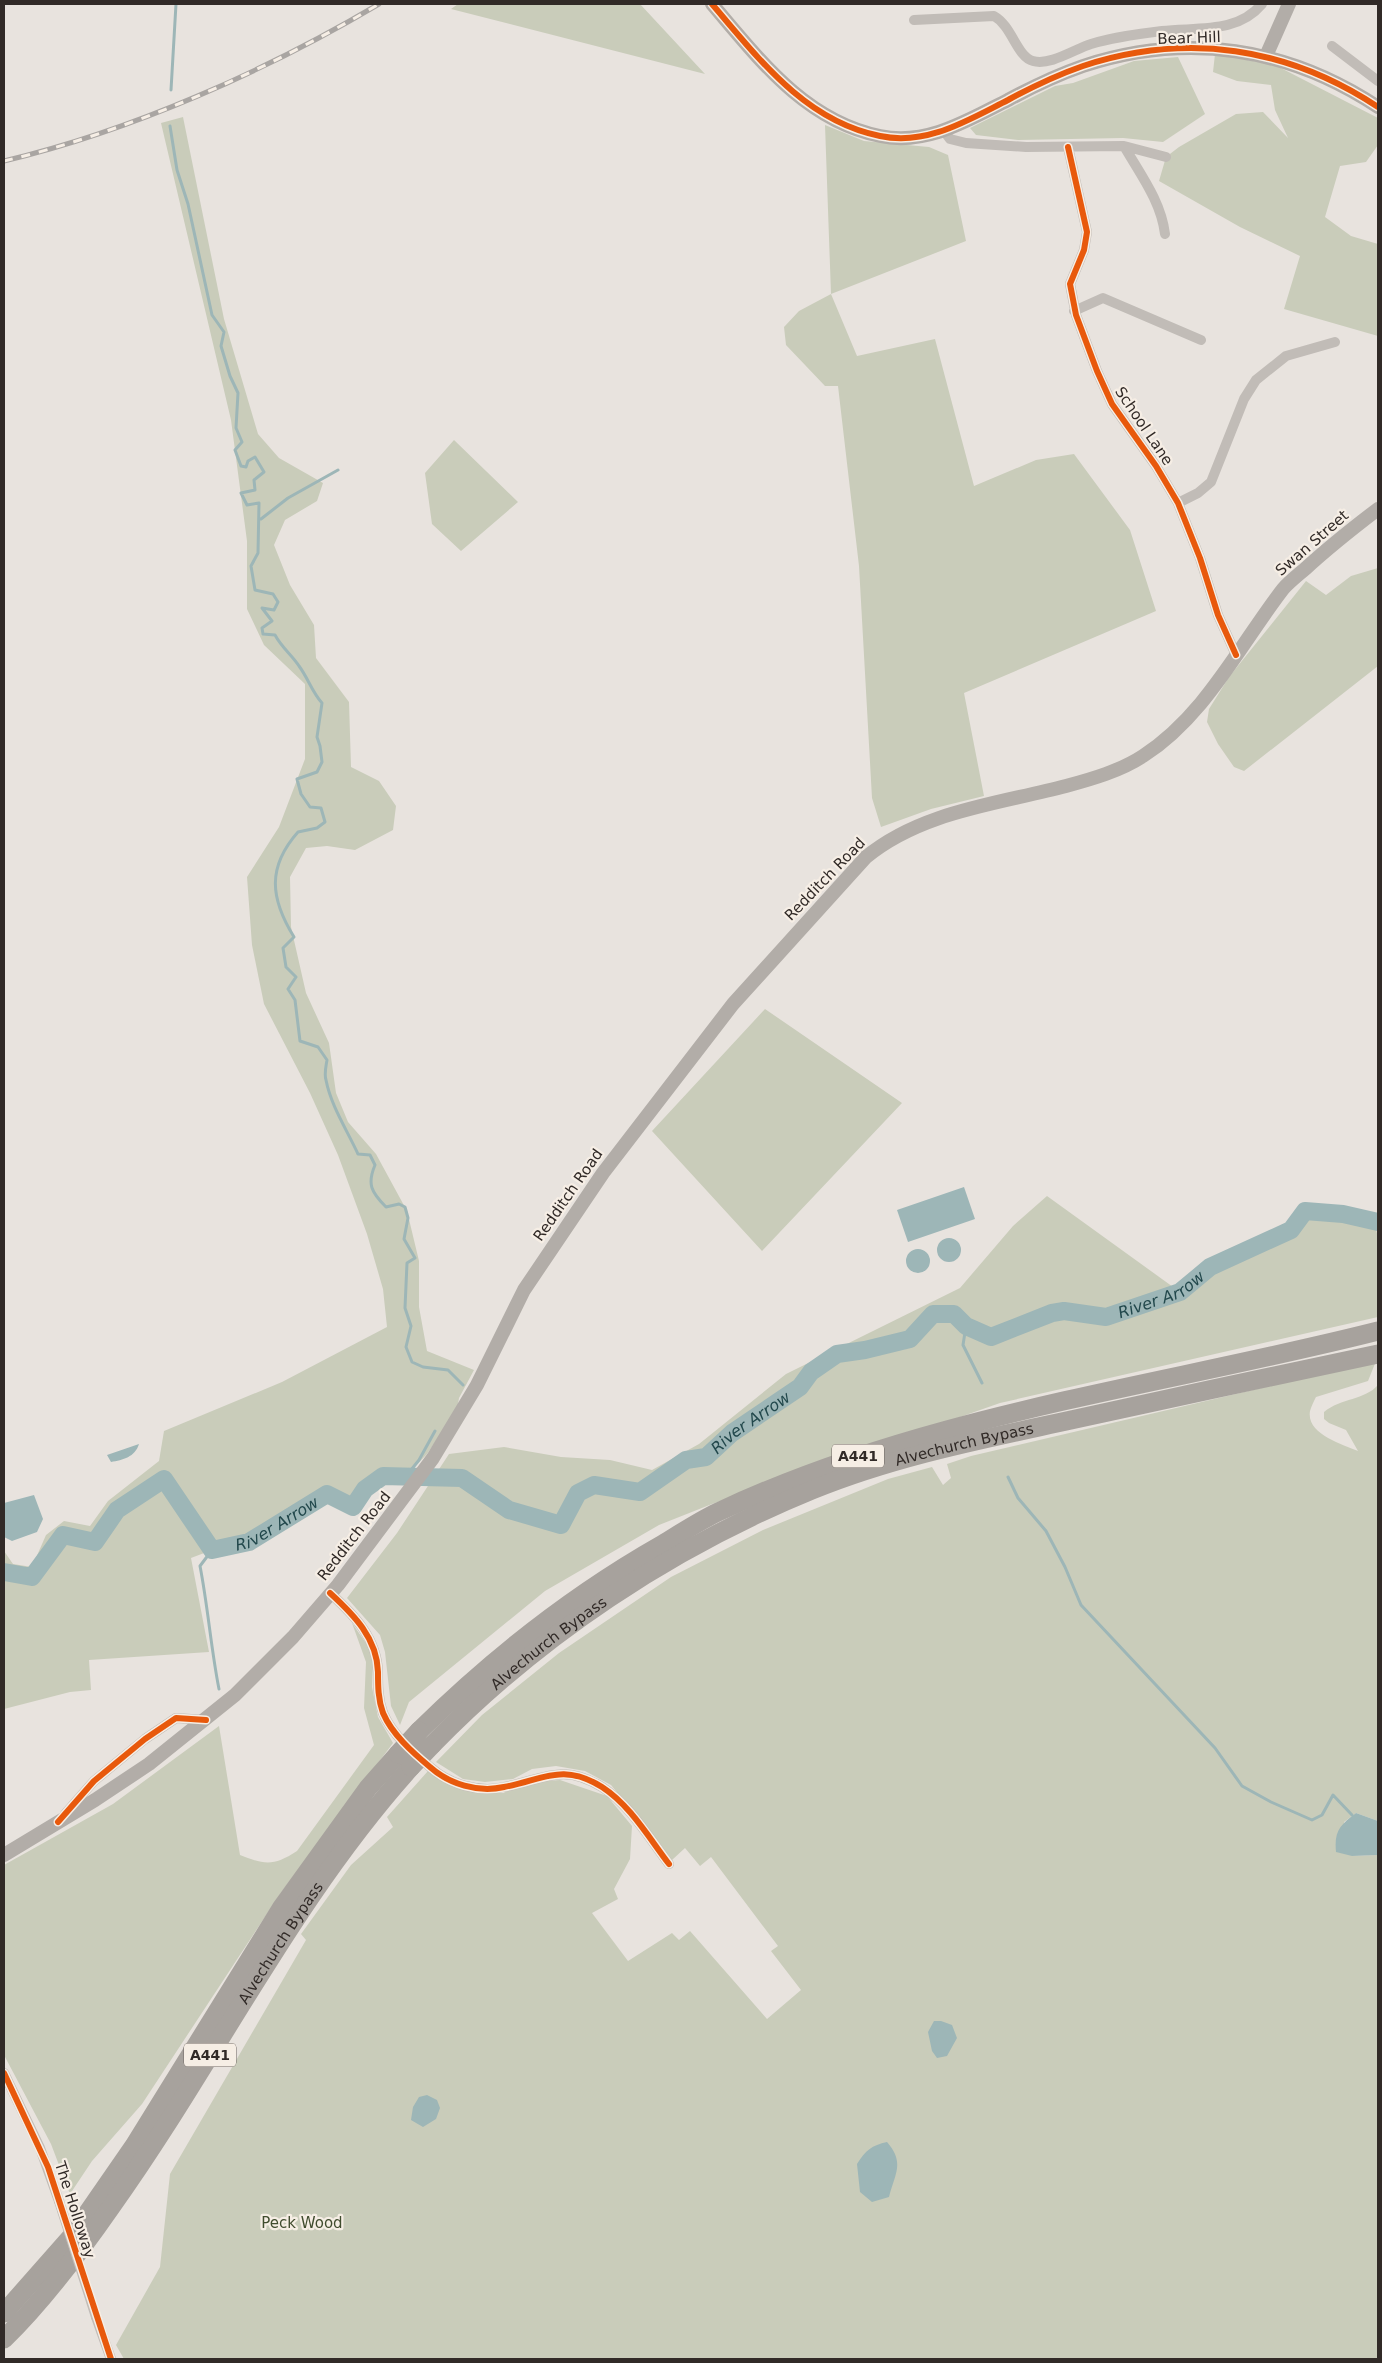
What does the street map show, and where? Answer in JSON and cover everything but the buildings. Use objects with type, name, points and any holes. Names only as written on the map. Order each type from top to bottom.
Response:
[{"type":"highway","name":"Alvechurch Bypass","points":[[4,2313],[71,2237],[134,2146],[282,1907],[368,1788],[404,1761],[516,1643],[612,1574],[716,1513],[807,1474],[879,1449],[950,1428],[1373,1332]]},
{"type":"highway","name":"Alvechurch Bypass","points":[[425,1738],[528,1656],[618,1590],[719,1532],[814,1489],[883,1466],[953,1446],[1371,1355]]},
{"type":"highway","name":"Alvechurch Bypass","points":[[4,2339],[80,2252],[147,2157],[316,1886],[379,1802],[404,1761]]},
{"type":"main road","name":"Bear Hill","points":[[712,4],[784,85],[802,100],[831,118],[881,136],[901,138],[944,131],[1037,85],[1081,67],[1130,54],[1178,49],[1219,48],[1266,56],[1326,77],[1378,107]]},
{"type":"main road","points":[[1266,56],[1288,4]]},
{"type":"main road","name":"Swan Street","points":[[1236,655],[1285,587],[1335,541],[1378,509]]},
{"type":"main road","name":"Redditch Road","points":[[4,1854],[149,1764],[206,1720],[236,1695],[330,1593],[409,1492],[433,1458],[477,1385],[524,1290],[603,1173],[733,1004],[866,857],[887,840],[918,825],[962,811],[1089,779],[1140,758],[1160,745],[1189,717],[1236,655]]},
{"type":"street","points":[[914,20],[994,16],[1004,23],[1029,60],[1039,62],[1075,52],[1091,44],[1133,35],[1223,27],[1247,16],[1262,4]]},
{"type":"street","points":[[1332,46],[1378,82]]},
{"type":"street","points":[[1075,52],[1081,67]]},
{"type":"street","points":[[944,131],[950,139],[966,143],[1068,147],[1124,146],[1166,157]]},
{"type":"street","points":[[1124,146],[1155,200],[1163,221],[1165,234]]},
{"type":"street","name":"School Lane","points":[[1068,147],[1087,232],[1084,250],[1070,284],[1074,311],[1109,398],[1163,477],[1178,503],[1200,558],[1218,615],[1236,655]]},
{"type":"street","points":[[1074,311],[1103,298],[1201,340]]},
{"type":"street","points":[[1178,503],[1198,493],[1211,482],[1244,399],[1256,380],[1286,356],[1335,342]]},
{"type":"street","points":[[330,1593],[357,1620],[372,1643],[377,1662],[380,1702],[386,1719],[396,1735],[431,1768],[462,1785],[481,1789],[504,1787],[539,1776],[553,1774],[565,1774],[590,1781],[616,1798],[628,1810],[669,1864]]},
{"type":"street","points":[[58,1822],[94,1781],[145,1739],[176,1718],[206,1720]]},
{"type":"street","name":"The Holloway","points":[[4,2073],[40,2148],[111,2359]]},
{"type":"green space","points":[[458,4],[640,4],[705,74],[451,9]]},
{"type":"green space","points":[[1215,54],[1275,65],[1378,118],[1378,145],[1366,162],[1340,166],[1325,217],[1351,236],[1378,244],[1378,336],[1284,309],[1300,256],[1240,227],[1159,181],[1166,157],[1179,147],[1236,114],[1263,112],[1288,138],[1275,110],[1271,85],[1237,81],[1213,72]]},
{"type":"green space","points":[[1178,57],[1205,114],[1163,142],[1123,138],[1018,140],[976,135],[970,128],[1055,86],[1073,83],[1134,61]]},
{"type":"green space","points":[[183,117],[224,319],[258,434],[279,458],[323,483],[317,501],[285,520],[274,545],[290,585],[314,625],[316,658],[349,702],[351,767],[379,781],[396,806],[393,830],[355,850],[327,846],[306,848],[290,877],[291,927],[306,993],[329,1043],[336,1093],[348,1122],[376,1154],[407,1211],[419,1261],[419,1307],[427,1351],[474,1370],[459,1398],[457,1410],[427,1454],[407,1475],[383,1476],[366,1489],[353,1507],[327,1494],[249,1542],[212,1550],[191,1558],[209,1652],[89,1660],[91,1690],[70,1692],[4,1709],[4,1551],[13,1564],[32,1567],[46,1535],[64,1521],[90,1526],[108,1501],[159,1461],[164,1431],[282,1382],[387,1327],[383,1289],[367,1234],[338,1155],[310,1093],[264,1004],[252,945],[247,877],[279,827],[305,759],[305,684],[264,645],[247,609],[247,541],[231,420],[161,123]]},
{"type":"green space","points":[[825,125],[864,141],[929,147],[948,155],[966,241],[831,294]]},
{"type":"green space","points":[[831,294],[857,356],[935,339],[974,486],[1036,460],[1074,454],[1130,530],[1156,611],[964,693],[984,796],[931,809],[881,827],[872,798],[859,566],[838,386],[825,386],[786,345],[784,327],[799,311]]},
{"type":"green space","points":[[454,440],[518,502],[461,551],[432,524],[425,473]]},
{"type":"green space","points":[[1378,568],[1378,666],[1244,771],[1234,767],[1218,744],[1207,722],[1209,709],[1229,677],[1306,581],[1326,595],[1351,576]]},
{"type":"green space","points":[[765,1009],[902,1103],[762,1251],[652,1131]]},
{"type":"green space","points":[[1047,1196],[1180,1292],[1210,1267],[1291,1230],[1305,1211],[1343,1214],[1374,1220],[1378,1238],[1378,1317],[1000,1403],[712,1504],[659,1525],[545,1591],[409,1702],[400,1725],[391,1706],[385,1652],[380,1635],[347,1598],[397,1533],[449,1454],[504,1447],[561,1457],[610,1460],[652,1470],[699,1444],[786,1374],[960,1288],[1013,1226]]},
{"type":"green space","name":"Peck Wood","points":[[1376,1361],[1368,1381],[1316,1397],[1310,1411],[1310,1419],[1319,1432],[1326,1437],[1358,1451],[1346,1430],[1324,1419],[1324,1412],[1338,1404],[1366,1394],[1378,1385],[1378,1821],[1356,1813],[1344,1822],[1352,1856],[1378,1855],[1378,2359],[124,2359],[116,2345],[160,2267],[170,2174],[306,1940],[301,1934],[351,1865],[393,1827],[387,1817],[428,1771],[468,1790],[503,1793],[532,1782],[560,1780],[607,1796],[632,1826],[630,1859],[614,1889],[618,1899],[592,1913],[628,1961],[672,1933],[679,1940],[690,1931],[767,2019],[801,1990],[771,1951],[778,1946],[711,1857],[700,1866],[685,1848],[672,1860],[611,1785],[585,1771],[556,1766],[532,1769],[513,1779],[485,1782],[463,1779],[436,1762],[482,1715],[559,1653],[671,1577],[763,1530],[888,1479],[932,1467],[943,1485],[951,1478],[947,1464],[971,1456]]},
{"type":"green space","points":[[352,1623],[368,1646],[373,1662],[372,1687],[378,1717],[393,1743],[280,1894],[142,2104],[92,2161],[70,2194],[51,2144],[4,2055],[4,1865],[113,1804],[219,1726],[240,1855],[256,1861],[269,1862],[282,1859],[297,1851],[374,1745],[364,1708],[366,1662]]},
{"type":"water","points":[[964,1187],[975,1219],[908,1242],[897,1210]]},
{"type":"water","points":[[949,1238],[954,1239],[960,1245],[960,1255],[954,1261],[949,1262],[944,1261],[938,1255],[937,1250],[938,1245],[944,1239]]},
{"type":"water","points":[[918,1249],[923,1250],[929,1256],[929,1266],[923,1272],[918,1273],[913,1272],[907,1266],[906,1261],[907,1256],[913,1250]]},
{"type":"water","points":[[139,1444],[132,1455],[124,1459],[111,1462],[107,1455]]},
{"type":"water","points":[[34,1495],[43,1519],[37,1532],[12,1541],[4,1537],[4,1503]]},
{"type":"water","points":[[1356,1813],[1378,1821],[1378,1855],[1352,1856],[1336,1852],[1336,1839],[1339,1829]]},
{"type":"water","points":[[934,2021],[941,2021],[952,2025],[957,2038],[947,2056],[937,2058],[932,2051],[928,2032]]},
{"type":"water","points":[[427,2095],[437,2100],[440,2108],[436,2119],[423,2127],[411,2120],[413,2107],[419,2097]]},
{"type":"water","points":[[887,2142],[896,2156],[896,2175],[889,2197],[872,2202],[860,2192],[857,2164],[869,2149]]},
{"type":"waterway","points":[[171,90],[176,4]]},
{"type":"waterway","points":[[170,126],[177,170],[188,204],[212,315],[224,332],[221,346],[230,376],[238,393],[236,428],[242,442],[235,450],[241,466],[246,467],[248,461],[255,457],[264,472],[254,480],[255,490],[241,493],[247,505],[259,503],[258,553],[251,566],[255,590],[273,594],[278,602],[274,610],[262,608],[272,621],[262,628],[263,634],[275,635],[299,666],[322,703],[317,737],[322,762],[317,772],[297,779],[301,794],[310,807],[321,808],[325,822],[317,828],[298,832],[281,858],[275,883],[280,909],[294,937],[283,948],[286,967],[296,977],[288,989],[295,1000],[300,1041],[318,1047],[327,1060],[325,1078],[328,1090],[335,1109],[358,1154],[370,1155],[375,1165],[371,1183],[377,1197],[386,1207],[399,1204],[405,1207],[408,1218],[404,1239],[415,1258],[407,1263],[405,1308],[411,1326],[406,1347],[412,1362],[423,1367],[448,1370],[463,1385]]},
{"type":"waterway","points":[[261,519],[288,498],[338,470]]},
{"type":"waterway","name":"River Arrow","points":[[4,1572],[32,1577],[63,1535],[95,1542],[117,1510],[164,1479],[212,1550],[249,1542],[327,1494],[353,1507],[365,1489],[383,1476],[462,1478],[509,1510],[561,1525],[578,1493],[594,1485],[640,1492],[686,1460],[706,1457],[732,1433],[800,1387],[811,1372],[837,1354],[865,1350],[910,1339],[933,1314],[954,1314],[966,1326],[991,1337],[1052,1313],[1064,1311],[1106,1317],[1180,1292],[1210,1267],[1291,1230],[1305,1211],[1343,1214],[1378,1222]]},
{"type":"waterway","points":[[966,1326],[963,1345],[982,1383]]},
{"type":"waterway","points":[[407,1475],[419,1460],[435,1431]]},
{"type":"waterway","points":[[1008,1477],[1018,1498],[1046,1531],[1065,1567],[1081,1605],[1215,1748],[1242,1786],[1271,1802],[1312,1820],[1322,1815],[1333,1795],[1352,1815]]},
{"type":"waterway","points":[[212,1550],[200,1566],[219,1689]]},
{"type":"railway","points":[[4,161],[100,133],[149,116],[197,96],[291,53],[379,4]]},
{"type":"cycle path","points":[[712,4],[766,66],[806,102],[829,117],[853,128],[880,136],[897,138],[931,134],[962,123],[1054,77],[1083,66],[1122,56],[1160,50],[1198,48],[1235,51],[1272,59],[1308,70],[1378,107]]},
{"type":"cycle path","points":[[1068,147],[1087,232],[1084,250],[1070,284],[1076,315],[1097,371],[1112,404],[1156,466],[1178,503],[1200,558],[1218,615],[1236,655]]},
{"type":"cycle path","points":[[330,1593],[363,1628],[369,1638],[377,1660],[380,1703],[387,1721],[403,1742],[430,1767],[446,1778],[464,1786],[484,1789],[494,1789],[542,1777],[564,1774],[575,1775],[588,1780],[612,1794],[630,1812],[669,1864]]},
{"type":"cycle path","points":[[58,1822],[94,1781],[145,1739],[176,1718],[206,1720]]},
{"type":"cycle path","points":[[4,2073],[48,2167],[111,2359]]}]
